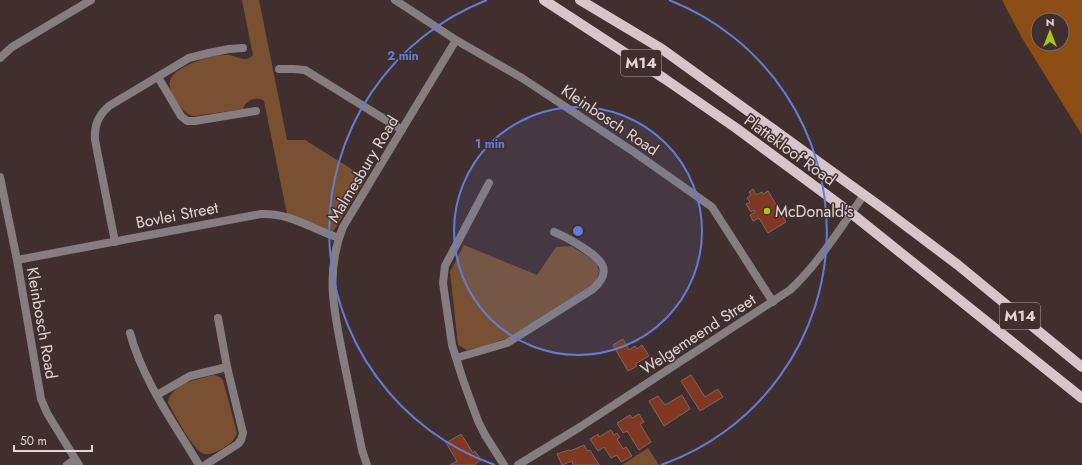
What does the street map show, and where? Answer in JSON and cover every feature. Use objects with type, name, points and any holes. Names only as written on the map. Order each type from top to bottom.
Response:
[{"type":"main road","name":"Plattekloof Road","points":[[544,0],[665,79],[851,213],[1082,398]]},
{"type":"main road","name":"Plattekloof Road","points":[[580,0],[662,49],[864,195],[958,265],[1082,367]]},
{"type":"street","points":[[0,58],[12,47],[90,0]]},
{"type":"street","name":"Kleinbosch Road","points":[[395,0],[456,40],[522,78],[634,152],[712,207],[773,302]]},
{"type":"street","name":"Malmesbury Road","points":[[367,465],[360,442],[334,310],[332,296],[333,266],[343,227],[456,40]]},
{"type":"street","points":[[115,242],[95,140],[97,121],[102,113],[109,106],[193,57],[229,49],[243,48]]},
{"type":"street","points":[[279,69],[293,68],[305,70],[402,130]]},
{"type":"street","points":[[158,77],[181,116],[187,121],[256,111]]},
{"type":"street","name":"Kleinbosch Road","points":[[0,177],[17,260],[41,399],[47,413],[77,462]]},
{"type":"street","points":[[488,183],[445,266],[443,283],[452,345],[463,380],[478,421],[504,465]]},
{"type":"street","name":"Welgemeend Street","points":[[518,465],[580,427],[790,290],[805,277],[824,253],[864,195]]},
{"type":"street","name":"Bovlei Street","points":[[17,260],[270,214],[290,217],[339,238]]},
{"type":"street","points":[[456,358],[507,342],[593,289],[600,283],[604,270],[601,261],[596,256],[565,236],[554,232]]},
{"type":"street","points":[[205,465],[238,444],[243,433],[227,367],[218,318]]},
{"type":"street","points":[[130,333],[135,352],[148,380],[199,465]]},
{"type":"street","points":[[157,395],[190,376],[227,367]]},
{"type":"street","points":[[67,465],[77,462]]},
{"type":"shaded area","points":[[242,0],[259,0],[287,140],[305,140],[366,178],[333,232],[287,214],[264,101],[255,99],[246,103],[243,109],[194,116],[189,115],[183,110],[171,89],[170,81],[173,75],[179,70],[196,62],[215,56],[230,55],[248,59],[253,55]]},
{"type":"shaded area","points":[[1002,0],[1082,0],[1082,135],[1031,52],[1070,52],[1070,12],[1030,12],[1030,51]]},
{"type":"shaded area","points":[[464,245],[537,275],[556,247],[571,246],[596,261],[599,271],[596,282],[508,338],[467,350],[458,345],[450,272]]},
{"type":"shaded area","points":[[214,375],[223,380],[237,433],[228,445],[220,450],[205,454],[200,452],[195,447],[168,403],[174,391],[179,387],[186,383]]},
{"type":"shaded area","points":[[648,448],[659,465],[622,465]]},
{"type":"building","name":"McDonald's","points":[[753,189],[756,195],[762,192],[763,194],[768,191],[786,222],[768,233],[759,218],[753,221],[750,215],[755,212],[754,210],[751,212],[746,204],[750,202],[747,198],[751,195],[749,192]]},
{"type":"building","points":[[623,339],[629,350],[635,346],[637,349],[642,345],[649,356],[635,364],[637,366],[628,371],[613,345]]},
{"type":"building","points":[[691,375],[705,397],[718,389],[723,397],[700,411],[681,381]]},
{"type":"building","points":[[682,395],[690,409],[664,426],[649,401],[658,396],[665,405]]},
{"type":"building","points":[[639,414],[644,422],[640,424],[651,442],[639,450],[627,431],[623,433],[617,423],[630,415],[632,418]]},
{"type":"building","points":[[611,430],[614,435],[617,433],[620,437],[617,439],[623,449],[626,447],[632,456],[621,462],[617,455],[611,458],[604,447],[598,451],[590,439],[598,434],[599,437]]},
{"type":"building","points":[[461,434],[473,453],[475,451],[481,460],[474,465],[450,465],[457,461],[446,443]]},
{"type":"building","points":[[584,445],[587,451],[590,450],[599,465],[573,465],[572,461],[562,465],[557,454],[570,451]]},
{"type":"place","name":"McDonald's","points":[[767,211]]}]
